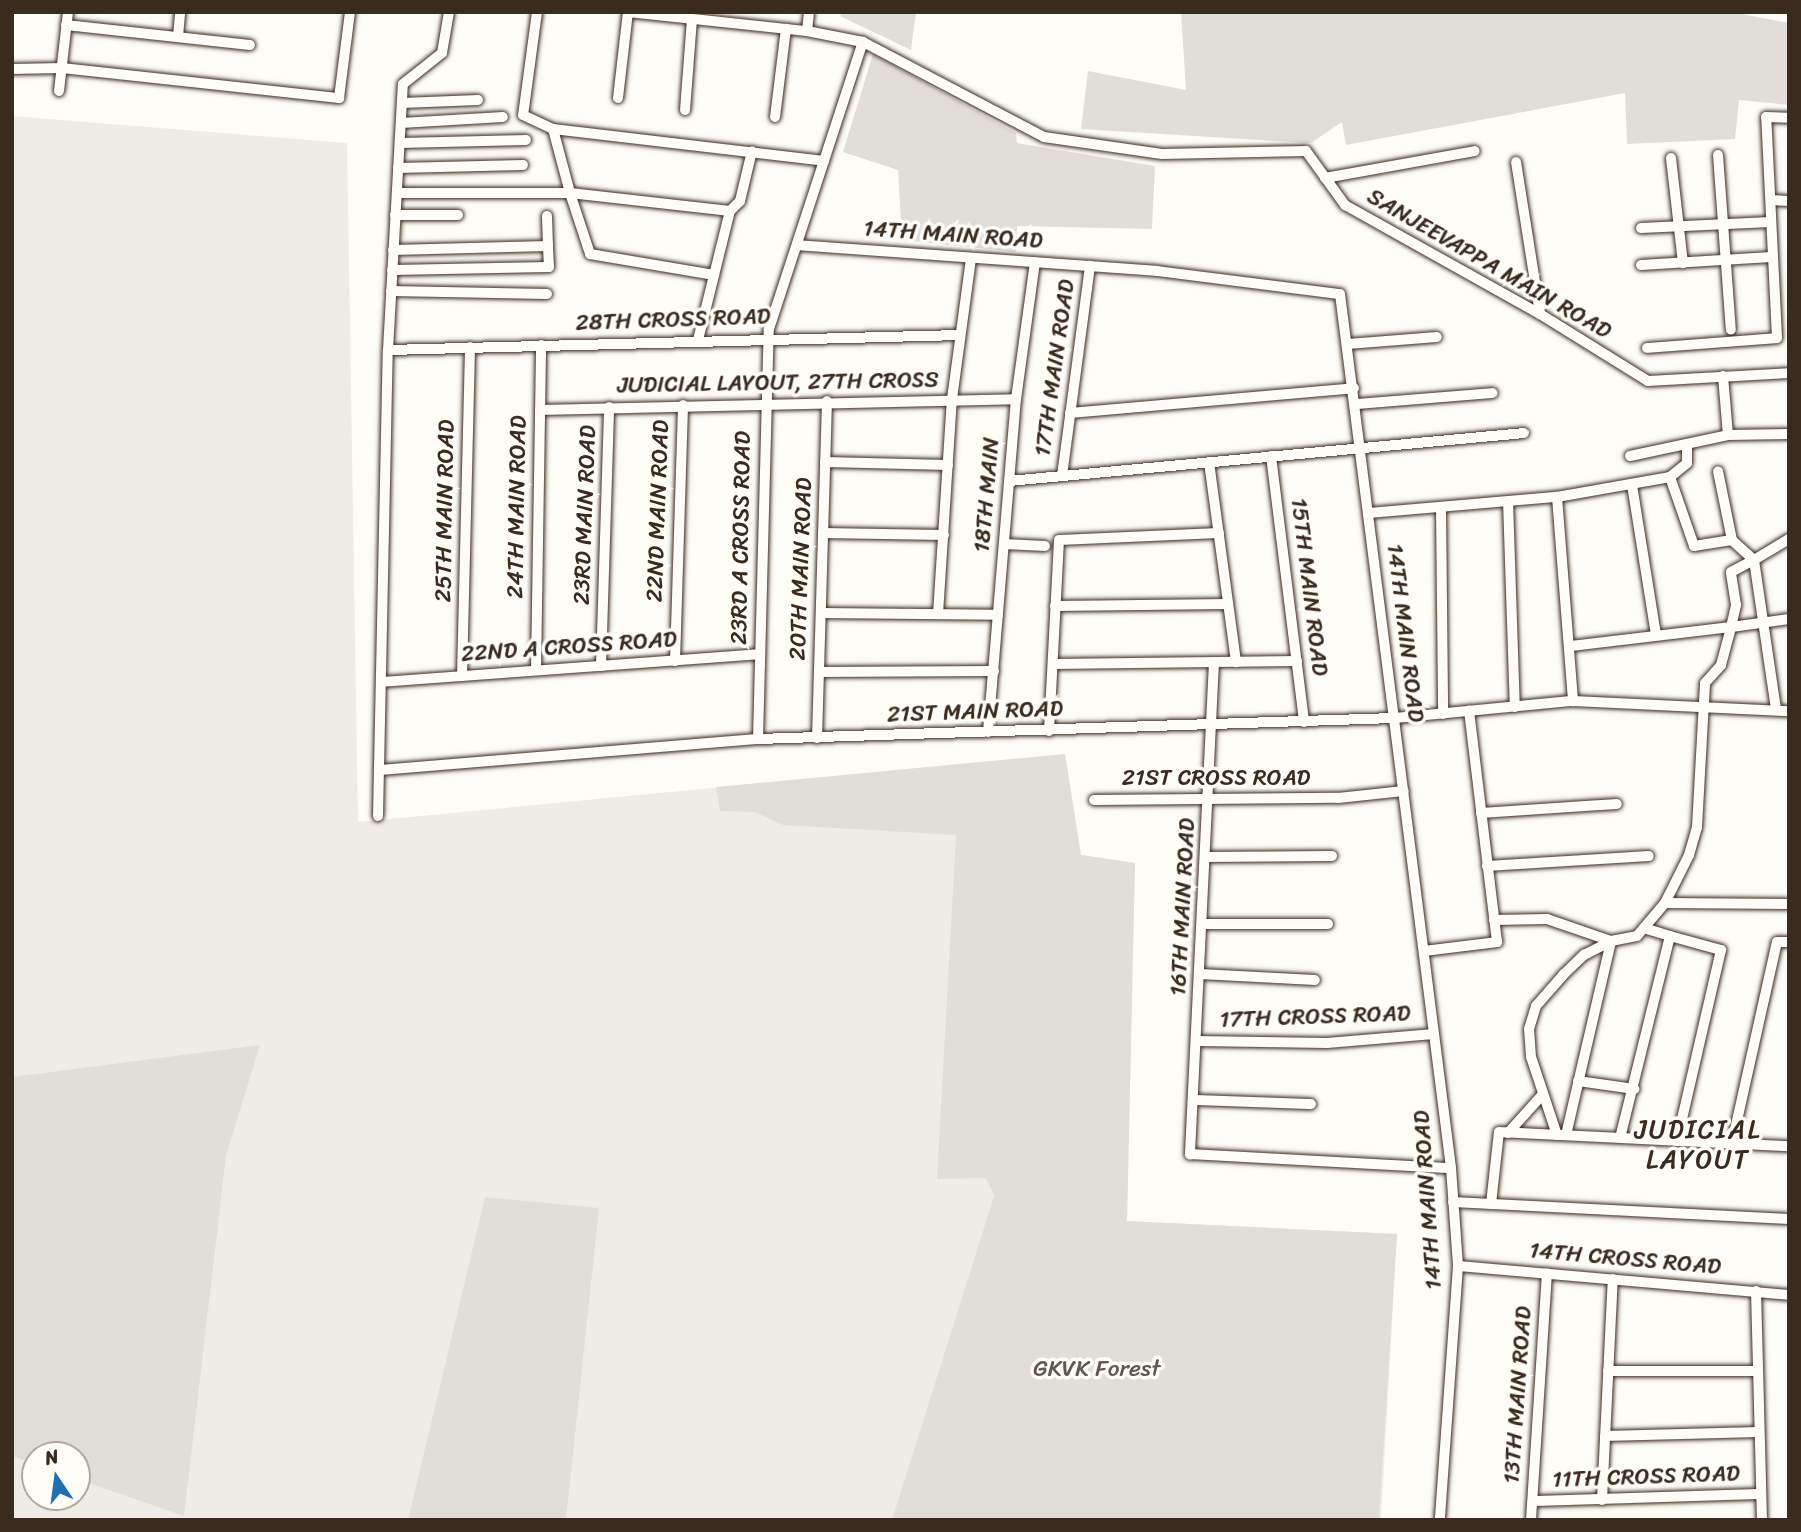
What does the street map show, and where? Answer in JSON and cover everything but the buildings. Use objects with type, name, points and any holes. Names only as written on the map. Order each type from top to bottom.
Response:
[{"type":"street","points":[[59,91],[68,13],[61,12]]},
{"type":"street","points":[[178,37],[180,12]]},
{"type":"street","points":[[12,69],[62,68],[339,98],[350,12]]},
{"type":"street","points":[[378,816],[388,350],[403,85],[442,53],[449,12]]},
{"type":"street","points":[[537,12],[523,116],[553,129],[824,161]]},
{"type":"street","points":[[618,98],[628,12]]},
{"type":"street","name":"SANJEEVAPPA MAIN ROAD","points":[[628,12],[807,31],[863,42],[1044,137],[1162,154],[1306,151],[1345,205],[1540,314],[1648,381],[1789,373]]},
{"type":"street","points":[[807,31],[809,12]]},
{"type":"street","points":[[685,110],[692,19]]},
{"type":"street","points":[[66,25],[250,45]]},
{"type":"street","points":[[775,117],[786,29]]},
{"type":"street","name":"23RD A CROSS ROAD","points":[[758,739],[768,338],[863,42]]},
{"type":"street","points":[[402,103],[478,100]]},
{"type":"street","points":[[401,123],[503,117]]},
{"type":"street","points":[[1647,348],[1777,338],[1766,117],[1789,118]]},
{"type":"street","points":[[553,129],[590,254],[714,275]]},
{"type":"street","points":[[400,144],[526,140]]},
{"type":"street","points":[[698,340],[730,211],[740,201],[752,151]]},
{"type":"street","points":[[1325,178],[1475,151]]},
{"type":"street","points":[[1718,155],[1731,330]]},
{"type":"street","points":[[1671,158],[1683,263]]},
{"type":"street","points":[[1516,162],[1540,314]]},
{"type":"street","points":[[398,168],[523,166]]},
{"type":"street","points":[[397,193],[570,193],[730,211]]},
{"type":"street","points":[[1771,200],[1789,201]]},
{"type":"street","points":[[395,215],[458,215]]},
{"type":"street","points":[[392,270],[549,267],[547,216]]},
{"type":"street","points":[[1641,228],[1771,222]]},
{"type":"street","name":"14TH MAIN ROAD","points":[[797,245],[1090,266],[1340,294],[1451,1168],[1458,1266],[1440,1520]]},
{"type":"street","points":[[393,250],[548,246]]},
{"type":"street","points":[[1641,265],[1771,257]]},
{"type":"street","points":[[938,614],[952,399],[971,258]]},
{"type":"street","name":"18TH MAIN","points":[[989,733],[1016,399],[1035,262]]},
{"type":"street","name":"17TH MAIN ROAD","points":[[1062,476],[1090,266]]},
{"type":"street","points":[[391,291],[547,294]]},
{"type":"street","name":"28TH CROSS ROAD","points":[[388,350],[960,335]]},
{"type":"street","points":[[1348,344],[1437,337]]},
{"type":"street","name":"24TH MAIN ROAD","points":[[536,670],[541,345]]},
{"type":"street","name":"25TH MAIN ROAD","points":[[462,676],[470,347]]},
{"type":"street","points":[[1723,376],[1728,435]]},
{"type":"street","points":[[1070,413],[1354,388]]},
{"type":"street","points":[[1356,404],[1493,393]]},
{"type":"street","name":"JUDICIAL LAYOUT, 27TH CROSS","points":[[540,410],[765,401],[1016,399]]},
{"type":"street","name":"20TH MAIN ROAD","points":[[817,737],[827,401]]},
{"type":"street","name":"22ND MAIN ROAD","points":[[675,661],[682,405]]},
{"type":"street","name":"23RD MAIN ROAD","points":[[601,666],[609,407]]},
{"type":"street","points":[[1009,481],[1524,433]]},
{"type":"street","points":[[1630,456],[1728,435],[1789,434]]},
{"type":"street","points":[[1369,513],[1557,497],[1670,477],[1687,463],[1687,444]]},
{"type":"street","name":"15TH MAIN ROAD","points":[[1271,456],[1304,722]]},
{"type":"street","points":[[825,462],[948,465]]},
{"type":"street","points":[[1209,462],[1236,662]]},
{"type":"street","points":[[1718,471],[1732,540],[1754,560],[1776,709]]},
{"type":"street","points":[[1670,477],[1694,547],[1732,540]]},
{"type":"street","points":[[1632,485],[1656,635]]},
{"type":"street","points":[[1557,497],[1571,646],[1573,701]]},
{"type":"street","points":[[1508,501],[1515,707]]},
{"type":"street","points":[[1441,507],[1443,714]]},
{"type":"street","points":[[823,533],[944,535]]},
{"type":"street","points":[[1049,731],[1059,540],[1219,533]]},
{"type":"street","points":[[1561,1135],[1531,1057],[1529,1029],[1536,1006],[1584,955],[1611,941],[1637,936],[1665,903],[1697,827],[1705,683],[1721,665],[1731,627],[1736,605],[1731,572],[1789,539]]},
{"type":"street","points":[[1004,544],[1045,545]]},
{"type":"street","points":[[1055,606],[1228,604]]},
{"type":"street","points":[[821,613],[998,615]]},
{"type":"street","points":[[1571,646],[1789,619]]},
{"type":"street","name":"22ND A CROSS ROAD","points":[[381,682],[760,654]]},
{"type":"street","points":[[1053,664],[1297,661]]},
{"type":"street","name":"16TH MAIN ROAD","points":[[1214,662],[1214,726],[1190,1154],[1451,1168]]},
{"type":"street","points":[[819,672],[994,671]]},
{"type":"street","name":"21ST MAIN ROAD","points":[[379,770],[758,739],[1395,718],[1573,701],[1789,711]]},
{"type":"street","points":[[1424,951],[1497,943],[1469,711]]},
{"type":"street","name":"21ST CROSS ROAD","points":[[1094,800],[1338,798],[1404,791]]},
{"type":"street","points":[[1481,813],[1617,804]]},
{"type":"street","points":[[1207,857],[1332,856]]},
{"type":"street","points":[[1487,866],[1649,856]]},
{"type":"street","points":[[1665,903],[1789,904]]},
{"type":"street","points":[[1494,920],[1547,919],[1611,941]]},
{"type":"street","points":[[1203,923],[1328,924]]},
{"type":"street","points":[[1644,928],[1721,950],[1677,1141]]},
{"type":"street","points":[[1620,1138],[1670,936]]},
{"type":"street","points":[[1561,1135],[1578,1081],[1611,941]]},
{"type":"street","points":[[1732,1143],[1777,942],[1789,942]]},
{"type":"street","points":[[1200,974],[1315,980]]},
{"type":"street","name":"17TH CROSS ROAD","points":[[1197,1041],[1327,1043],[1434,1034]]},
{"type":"street","points":[[1578,1081],[1633,1088]]},
{"type":"street","points":[[1508,1133],[1543,1094]]},
{"type":"street","points":[[1194,1100],[1311,1104]]},
{"type":"street","points":[[1491,1204],[1499,1132],[1789,1146]]},
{"type":"street","points":[[1453,1202],[1789,1219]]},
{"type":"street","name":"14TH CROSS ROAD","points":[[1458,1266],[1789,1295]]},
{"type":"street","name":"13TH MAIN ROAD","points":[[1531,1520],[1547,1274]]},
{"type":"street","points":[[1602,1500],[1613,1279]]},
{"type":"street","points":[[1756,1291],[1762,1520]]},
{"type":"street","points":[[1608,1371],[1758,1371]]},
{"type":"street","points":[[1605,1436],[1759,1432]]},
{"type":"street","name":"11TH CROSS ROAD","points":[[1533,1502],[1761,1494]]},
{"type":"shaded area","points":[[12,116],[347,143],[358,822],[1065,754],[1081,855],[1135,863],[1127,1221],[1397,1234],[1381,1520],[12,1520]]},
{"type":"green space","points":[[843,12],[916,12],[911,50],[840,16]]},
{"type":"green space","points":[[1181,12],[1731,12],[1789,23],[1789,105],[1739,100],[1735,139],[1627,144],[1625,93],[1346,145],[1342,122],[1311,143],[1081,129],[1088,71],[1186,90]]},
{"type":"green space","points":[[873,54],[1016,133],[1017,143],[1155,166],[1152,229],[1017,226],[1016,252],[902,240],[898,170],[843,152]]},
{"type":"green space","name":"GKVK Forest","points":[[1065,754],[1081,855],[1135,863],[1127,1221],[1397,1234],[1379,1520],[892,1520],[994,1196],[986,1178],[937,1179],[956,835],[783,825],[755,812],[720,811],[716,787]]},
{"type":"green space","points":[[260,1045],[226,1156],[184,1516],[91,1484],[91,1441],[21,1441],[21,1459],[12,1456],[12,1077]]},
{"type":"green space","points":[[485,1197],[599,1208],[566,1520],[408,1520]]},
{"type":"district","name":"JUDICIAL LAYOUT","points":[[1698,1145]]}]
